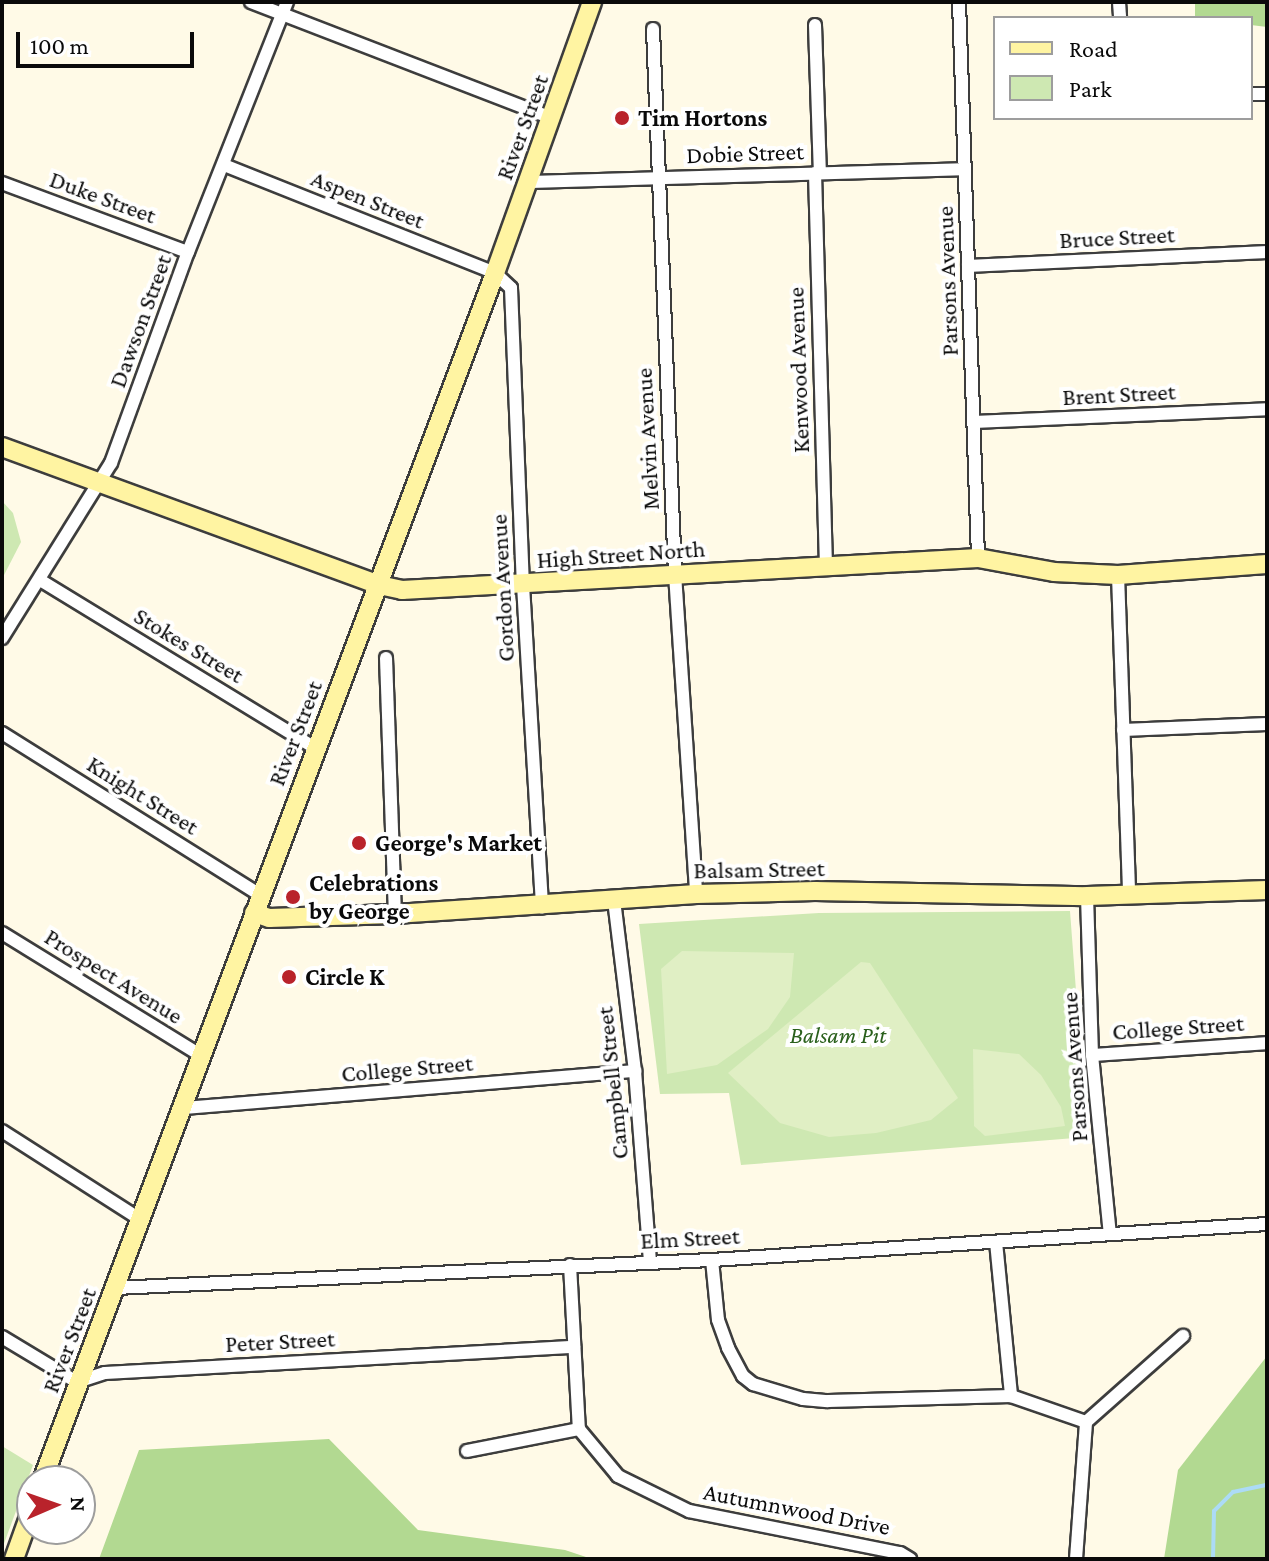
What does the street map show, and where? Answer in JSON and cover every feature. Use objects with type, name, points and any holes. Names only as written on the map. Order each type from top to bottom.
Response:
[{"type":"main road","name":"River Street","points":[[48,1465],[184,1108],[315,748],[379,585],[592,2]]},
{"type":"main road","name":"High Street North","points":[[2,447],[379,585],[402,590],[978,558],[1054,572],[1118,575],[1267,564]]},
{"type":"main road","name":"Balsam Street","points":[[257,904],[269,918],[542,907],[696,894],[982,892],[1087,896],[1267,890]]},
{"type":"street","points":[[251,2],[286,8],[551,118]]},
{"type":"street","name":"Parsons Avenue","points":[[959,2],[978,558]]},
{"type":"street","name":"Dawson Street","points":[[2,638],[111,463],[188,252],[286,8]]},
{"type":"street","name":"Kenwood Avenue","points":[[815,25],[826,566]]},
{"type":"street","name":"Melvin Avenue","points":[[653,29],[675,574],[696,894]]},
{"type":"street","name":"Aspen Street","points":[[224,165],[495,273]]},
{"type":"street","name":"Dobie Street","points":[[528,182],[964,169]]},
{"type":"street","name":"Duke Street","points":[[2,183],[188,252]]},
{"type":"street","name":"Bruce Street","points":[[968,266],[1267,252]]},
{"type":"street","name":"Gordon Avenue","points":[[495,273],[511,288],[523,585],[542,907]]},
{"type":"street","name":"Brent Street","points":[[974,422],[1267,409]]},
{"type":"street","points":[[1118,575],[1129,895]]},
{"type":"street","name":"Stokes Street","points":[[40,580],[315,748]]},
{"type":"street","points":[[386,658],[395,914]]},
{"type":"street","points":[[1123,730],[1267,724]]},
{"type":"street","name":"Knight Street","points":[[2,733],[257,904]]},
{"type":"street","name":"Parsons Avenue","points":[[1087,896],[1092,1055],[1110,1234]]},
{"type":"street","name":"Campbell Street","points":[[614,900],[635,1071],[650,1262]]},
{"type":"street","name":"Prospect Avenue","points":[[2,933],[202,1056]]},
{"type":"street","name":"College Street","points":[[1092,1055],[1267,1043]]},
{"type":"street","name":"College Street","points":[[184,1108],[635,1071]]},
{"type":"street","points":[[2,1131],[141,1220]]},
{"type":"street","name":"Elm Street","points":[[115,1288],[712,1260],[1267,1224]]},
{"type":"street","points":[[996,1242],[1011,1396]]},
{"type":"street","points":[[712,1260],[718,1320],[735,1362],[753,1384],[803,1399],[828,1401],[1011,1396],[1086,1422]]},
{"type":"street","points":[[467,1451],[579,1429],[570,1265]]},
{"type":"street","points":[[1076,1559],[1086,1422],[1183,1336]]},
{"type":"street","points":[[2,1337],[77,1382]]},
{"type":"street","name":"Peter Street","points":[[77,1382],[105,1373],[574,1347]]},
{"type":"street","name":"Autumnwood Drive","points":[[579,1429],[618,1476],[689,1511],[900,1553],[910,1559]]},
{"type":"green space","points":[[1195,2],[1267,2],[1267,27],[1253,25],[1253,16],[1195,16]]},
{"type":"green space","points":[[2,501],[13,513],[21,542],[2,579]]},
{"type":"green space","name":"Balsam Pit","points":[[1070,911],[1087,1137],[741,1165],[729,1093],[660,1094],[639,924],[819,913]]},
{"type":"green space","points":[[682,951],[794,953],[790,997],[768,1029],[717,1065],[667,1074],[661,969]]},
{"type":"green space","points":[[861,962],[870,963],[958,1098],[931,1120],[876,1133],[829,1137],[780,1123],[728,1073]]},
{"type":"green space","points":[[973,1049],[1019,1054],[1041,1075],[1061,1107],[1065,1126],[985,1136],[974,1126]]},
{"type":"green space","points":[[1267,1356],[1267,1559],[1164,1559],[1178,1470]]},
{"type":"green space","points":[[329,1439],[418,1530],[565,1550],[592,1559],[99,1559],[139,1450]]},
{"type":"green space","points":[[2,1446],[33,1465],[16,1465],[16,1511],[2,1549]]},
{"type":"waterway","points":[[1213,1559],[1214,1511],[1233,1492],[1267,1485]]},
{"type":"place","name":"Tim Hortons","points":[[622,118]]},
{"type":"place","name":"George's Market","points":[[359,843]]},
{"type":"place","name":"Celebrations by George","points":[[293,897]]},
{"type":"place","name":"Circle K","points":[[289,977]]}]
